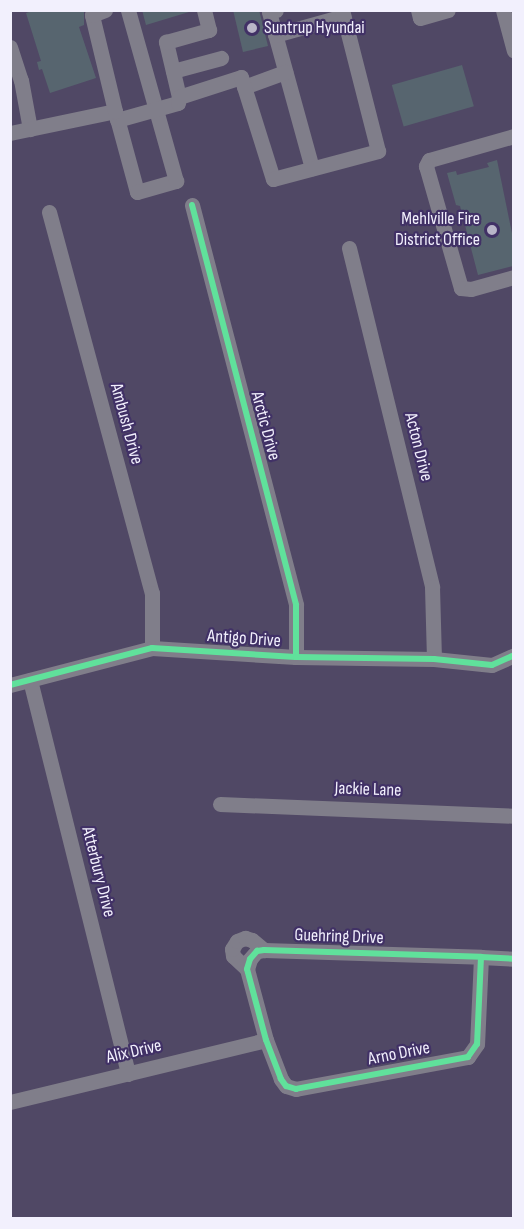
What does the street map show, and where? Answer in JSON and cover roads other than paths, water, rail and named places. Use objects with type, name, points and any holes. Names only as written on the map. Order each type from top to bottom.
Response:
[{"type":"street","points":[[105,10],[92,15],[137,192],[176,181],[128,10]]},
{"type":"street","points":[[10,133],[157,109],[178,103],[179,97],[165,42],[208,30],[204,10]]},
{"type":"street","points":[[276,10],[269,12],[312,168]]},
{"type":"street","points":[[418,10],[420,18],[448,10]]},
{"type":"street","points":[[502,10],[513,51]]},
{"type":"street","points":[[179,97],[241,77],[273,179],[378,151],[342,13],[275,35]]},
{"type":"street","points":[[11,49],[21,80],[30,129]]},
{"type":"street","points":[[173,71],[221,58]]},
{"type":"street","points":[[244,87],[285,72]]},
{"type":"street","points":[[513,136],[429,160],[426,166],[461,288],[471,289],[513,277]]},
{"type":"street","name":"Arctic Drive","points":[[192,205],[296,605],[296,657]]},
{"type":"street","name":"Ambush Drive","points":[[49,212],[152,593],[152,648]]},
{"type":"street","name":"Acton Drive","points":[[349,248],[432,587],[434,659]]},
{"type":"street","name":"Antigo Drive","points":[[10,685],[152,648],[296,657],[434,659],[492,665],[513,655]]},
{"type":"street","name":"Atterbury Drive","points":[[30,680],[128,1074]]},
{"type":"street","name":"Jackie Lane","points":[[220,804],[513,816]]},
{"type":"street","name":"Guehring Drive","points":[[266,1040],[247,969],[233,956],[232,949],[237,941],[244,938],[252,940],[264,950],[513,959]]},
{"type":"street","points":[[247,969],[250,959],[257,951],[264,950]]},
{"type":"street","name":"Arno Drive","points":[[266,1040],[281,1079],[290,1089],[468,1057],[477,1044],[481,957]]},
{"type":"street","name":"Alix Drive","points":[[10,1102],[266,1040]]},
{"type":"place","name":"Suntrup Hyundai","points":[[252,28]]},
{"type":"place","name":"Mehlville Fire District Office","points":[[492,230]]}]
